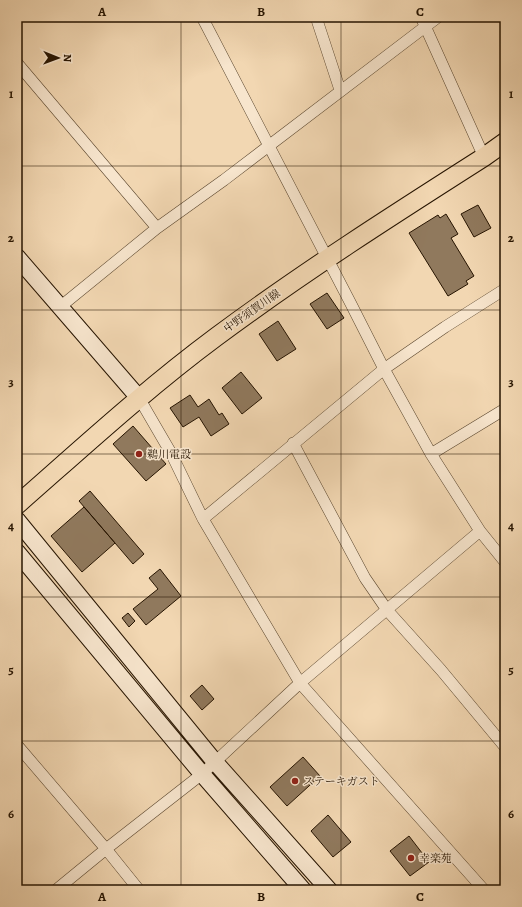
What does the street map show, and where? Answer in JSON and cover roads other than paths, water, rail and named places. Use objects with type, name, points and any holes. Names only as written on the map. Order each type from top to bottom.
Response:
[{"type":"main road","name":"中野須賀川線","points":[[17,505],[139,398],[215,338],[327,258],[505,142]]},
{"type":"street","points":[[202,17],[384,370],[431,454],[480,531],[505,562]]},
{"type":"street","points":[[316,17],[340,90]]},
{"type":"street","points":[[60,307],[157,228],[269,145],[340,90],[423,22],[438,17]]},
{"type":"street","points":[[423,22],[484,157]]},
{"type":"street","points":[[17,63],[157,228]]},
{"type":"street","points":[[17,257],[139,398],[171,453],[203,519],[300,683],[484,890]]},
{"type":"street","points":[[203,519],[293,443],[384,370],[445,327],[505,289]]},
{"type":"street","points":[[431,454],[505,409]]},
{"type":"street","points":[[293,443],[365,578],[387,610],[441,670],[505,747]]},
{"type":"street","points":[[17,520],[215,762],[329,890]]},
{"type":"street","points":[[56,890],[202,774],[300,683],[480,531]]},
{"type":"street","points":[[17,552],[202,774],[303,890]]},
{"type":"street","points":[[17,745],[139,890]]},
{"type":"place","name":"鵜川電設","points":[[139,454]]},
{"type":"place","name":"ステーキガスト","points":[[295,781]]},
{"type":"place","name":"幸楽苑","points":[[411,858]]}]
